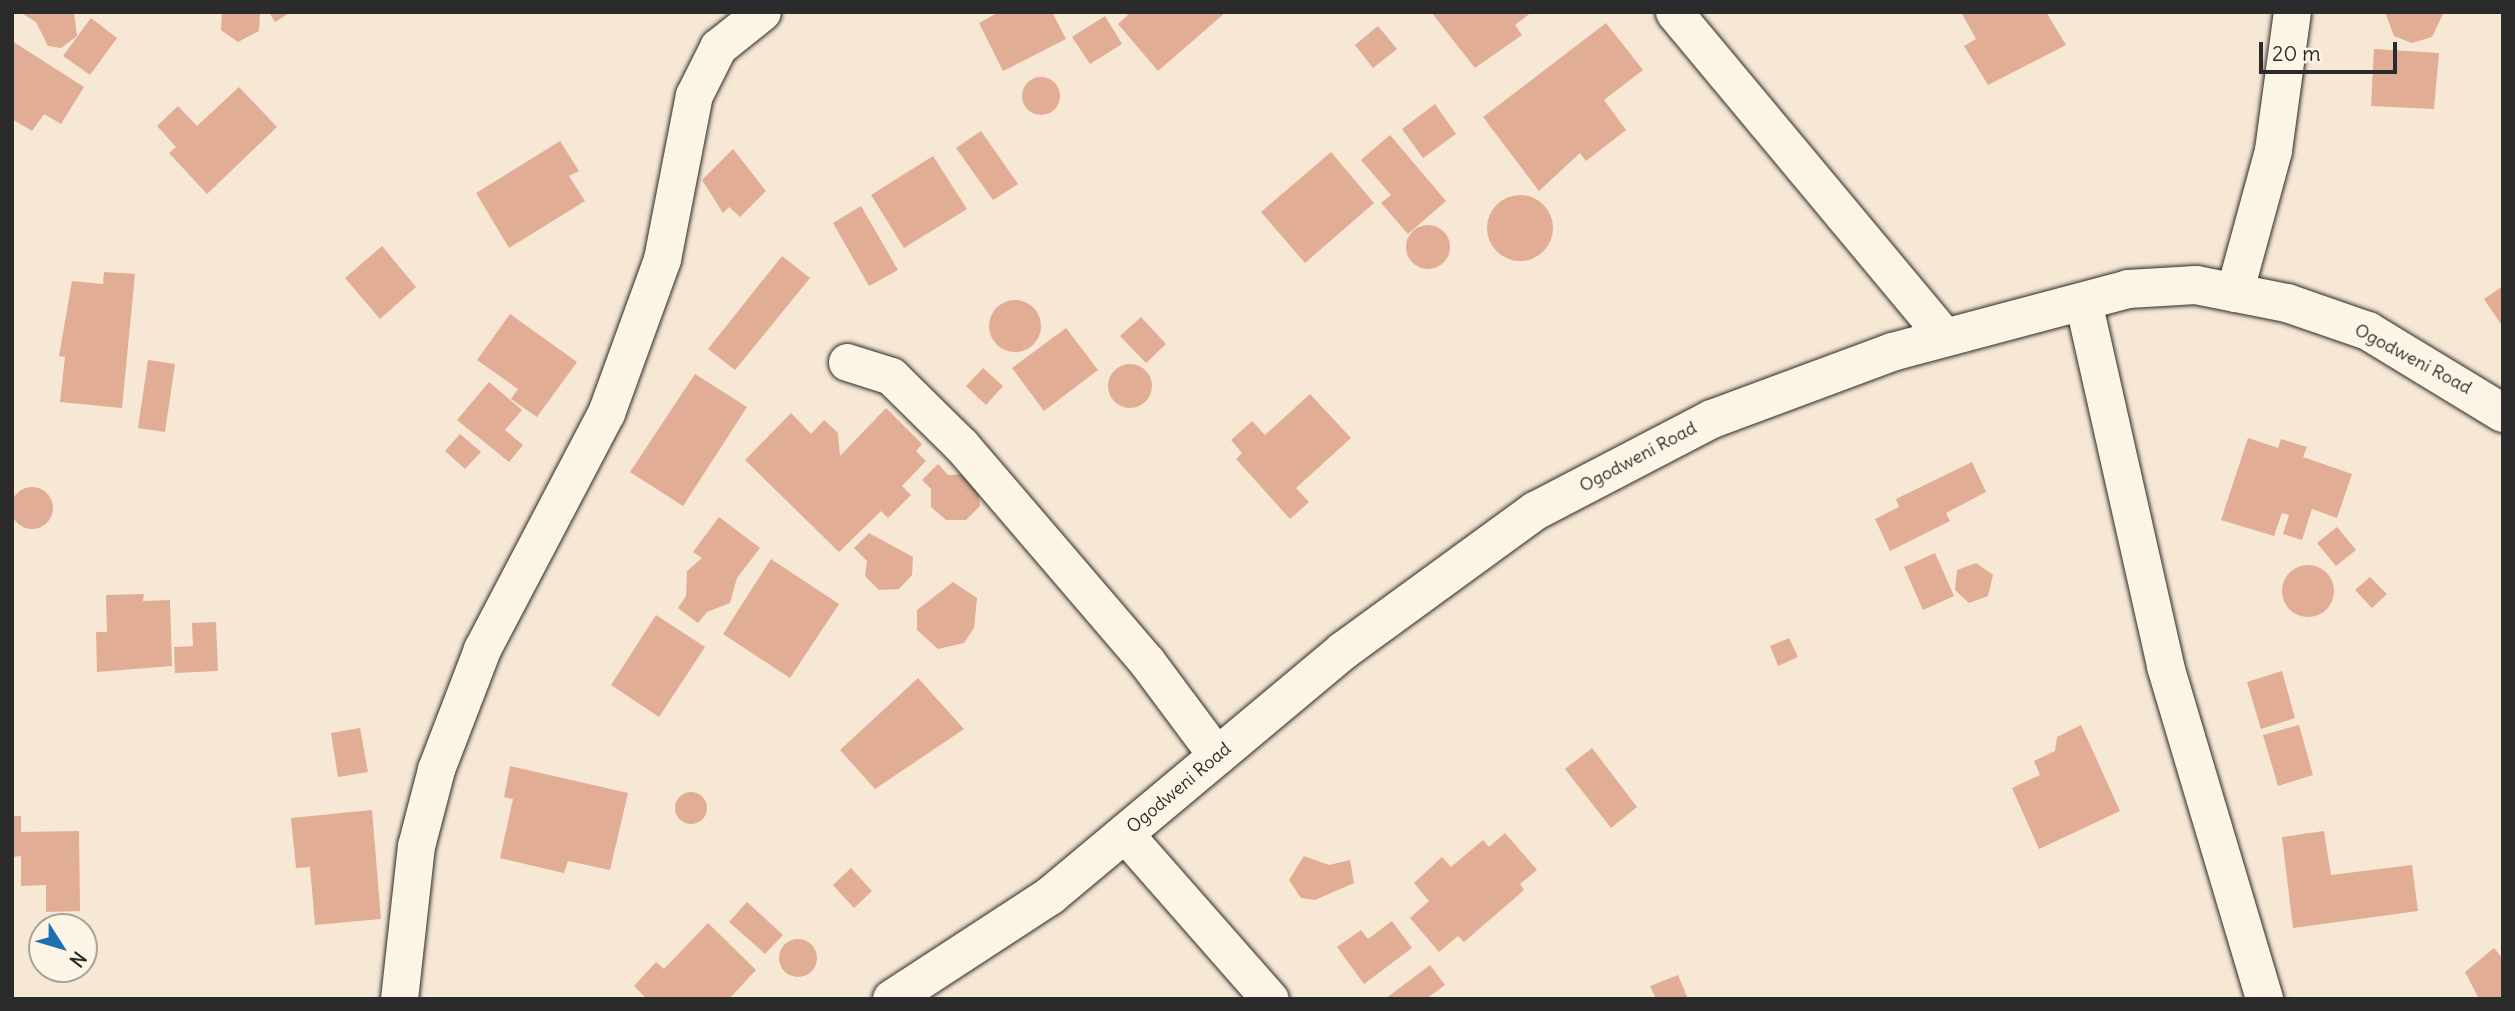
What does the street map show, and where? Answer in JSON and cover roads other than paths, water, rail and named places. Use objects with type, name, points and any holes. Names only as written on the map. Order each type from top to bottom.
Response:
[{"type":"street","points":[[399,999],[416,846],[436,769],[482,649],[606,413],[662,259],[694,95],[718,47],[762,12]]},
{"type":"street","points":[[1674,12],[1945,337]]},
{"type":"street","points":[[2234,293],[2273,150],[2292,12]]},
{"type":"street","name":"Ogodweni Road","points":[[892,999],[1050,896],[1343,651],[1535,511],[1712,419],[1945,337],[2128,289],[2196,285],[2368,331],[2503,413]]},
{"type":"street","points":[[2083,301],[2165,666],[2264,999]]},
{"type":"street","points":[[847,362],[891,376],[962,446],[1147,662],[1217,756]]},
{"type":"street","points":[[1124,833],[1270,999]]}]
